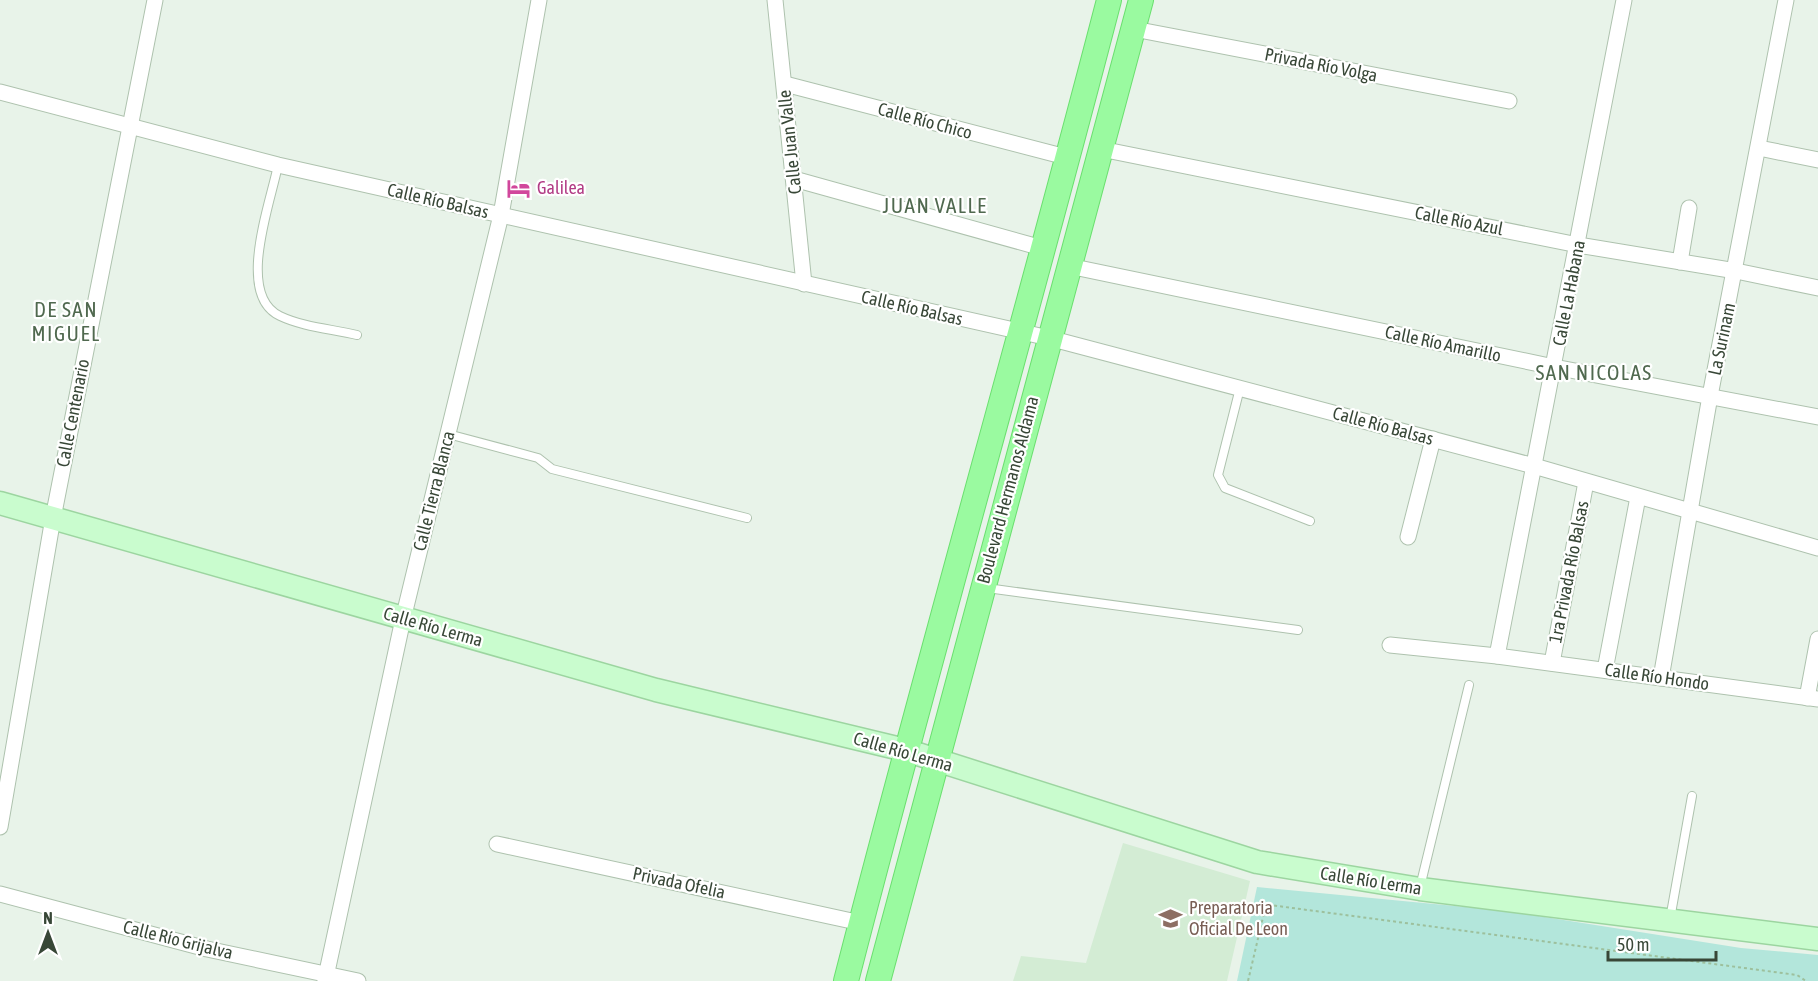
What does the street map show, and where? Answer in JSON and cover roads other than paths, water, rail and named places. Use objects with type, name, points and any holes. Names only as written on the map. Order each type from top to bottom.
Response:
[{"type":"main road","name":"Boulevard Hermanos Aldama","points":[[846,981],[905,750],[1020,333],[1108,0]]},
{"type":"main road","name":"Boulevard Hermanos Aldama","points":[[878,981],[1141,0]]},
{"type":"street","name":"Calle Centenario","points":[[0,827],[53,518],[155,0]]},
{"type":"street","name":"Calle Tierra Blanca","points":[[325,977],[403,619],[501,215],[539,0]]},
{"type":"street","name":"Calle Juan Valle","points":[[775,0],[804,284]]},
{"type":"street","name":"Calle La Habana","points":[[1497,656],[1624,0]]},
{"type":"street","name":"La Surinam","points":[[1661,678],[1710,396],[1736,271],[1786,0]]},
{"type":"street","name":"Privada Río Volga","points":[[1134,29],[1509,101]]},
{"type":"street","name":"Calle Río Chico","points":[[784,84],[1066,157]]},
{"type":"street","name":"Calle Río Balsas","points":[[0,92],[278,165],[1049,338],[1534,466],[1818,548]]},
{"type":"street","points":[[1759,148],[1818,160]]},
{"type":"street","name":"Calle Río Azul","points":[[1101,149],[1578,245],[1736,271],[1818,288]]},
{"type":"street","points":[[794,179],[1042,248]]},
{"type":"street","points":[[1680,262],[1689,208]]},
{"type":"street","name":"Calle Río Amarillo","points":[[1069,266],[1554,367],[1818,417]]},
{"type":"street","points":[[1408,537],[1433,439]]},
{"type":"street","name":"1ra Privada Río Balsas","points":[[1552,663],[1586,482]]},
{"type":"street","points":[[1605,670],[1638,497]]},
{"type":"street","name":"Calle Río Lerma","points":[[0,502],[656,690],[905,750],[1257,862],[1420,889],[1818,939]]},
{"type":"street","points":[[1813,698],[1818,639]]},
{"type":"street","name":"Calle Río Hondo","points":[[1390,645],[1497,656],[1813,698]]},
{"type":"street","name":"Privada Ofelia","points":[[497,844],[861,923]]},
{"type":"street","name":"Calle Río Grijalva","points":[[0,894],[207,949],[325,977],[358,981]]},
{"type":"lane","points":[[278,165],[260,247],[258,281],[264,302],[279,316],[292,321],[357,335]]},
{"type":"lane","points":[[1240,388],[1218,474],[1220,482],[1225,488],[1310,521]]},
{"type":"lane","points":[[448,434],[538,458],[552,469],[747,518]]},
{"type":"lane","points":[[982,588],[1298,630]]},
{"type":"lane","points":[[1420,889],[1469,685]]},
{"type":"lane","points":[[1670,921],[1692,796]]},
{"type":"place","name":"Galilea","points":[[519,188]]},
{"type":"place","name":"Preparatoria Oficial De Leon","points":[[1171,918]]},
{"type":"district","name":"JUAN VALLE","points":[[935,206]]},
{"type":"district","name":"DE SAN MIGUEL","points":[[66,322]]},
{"type":"district","name":"SAN NICOLAS","points":[[1594,373]]}]
